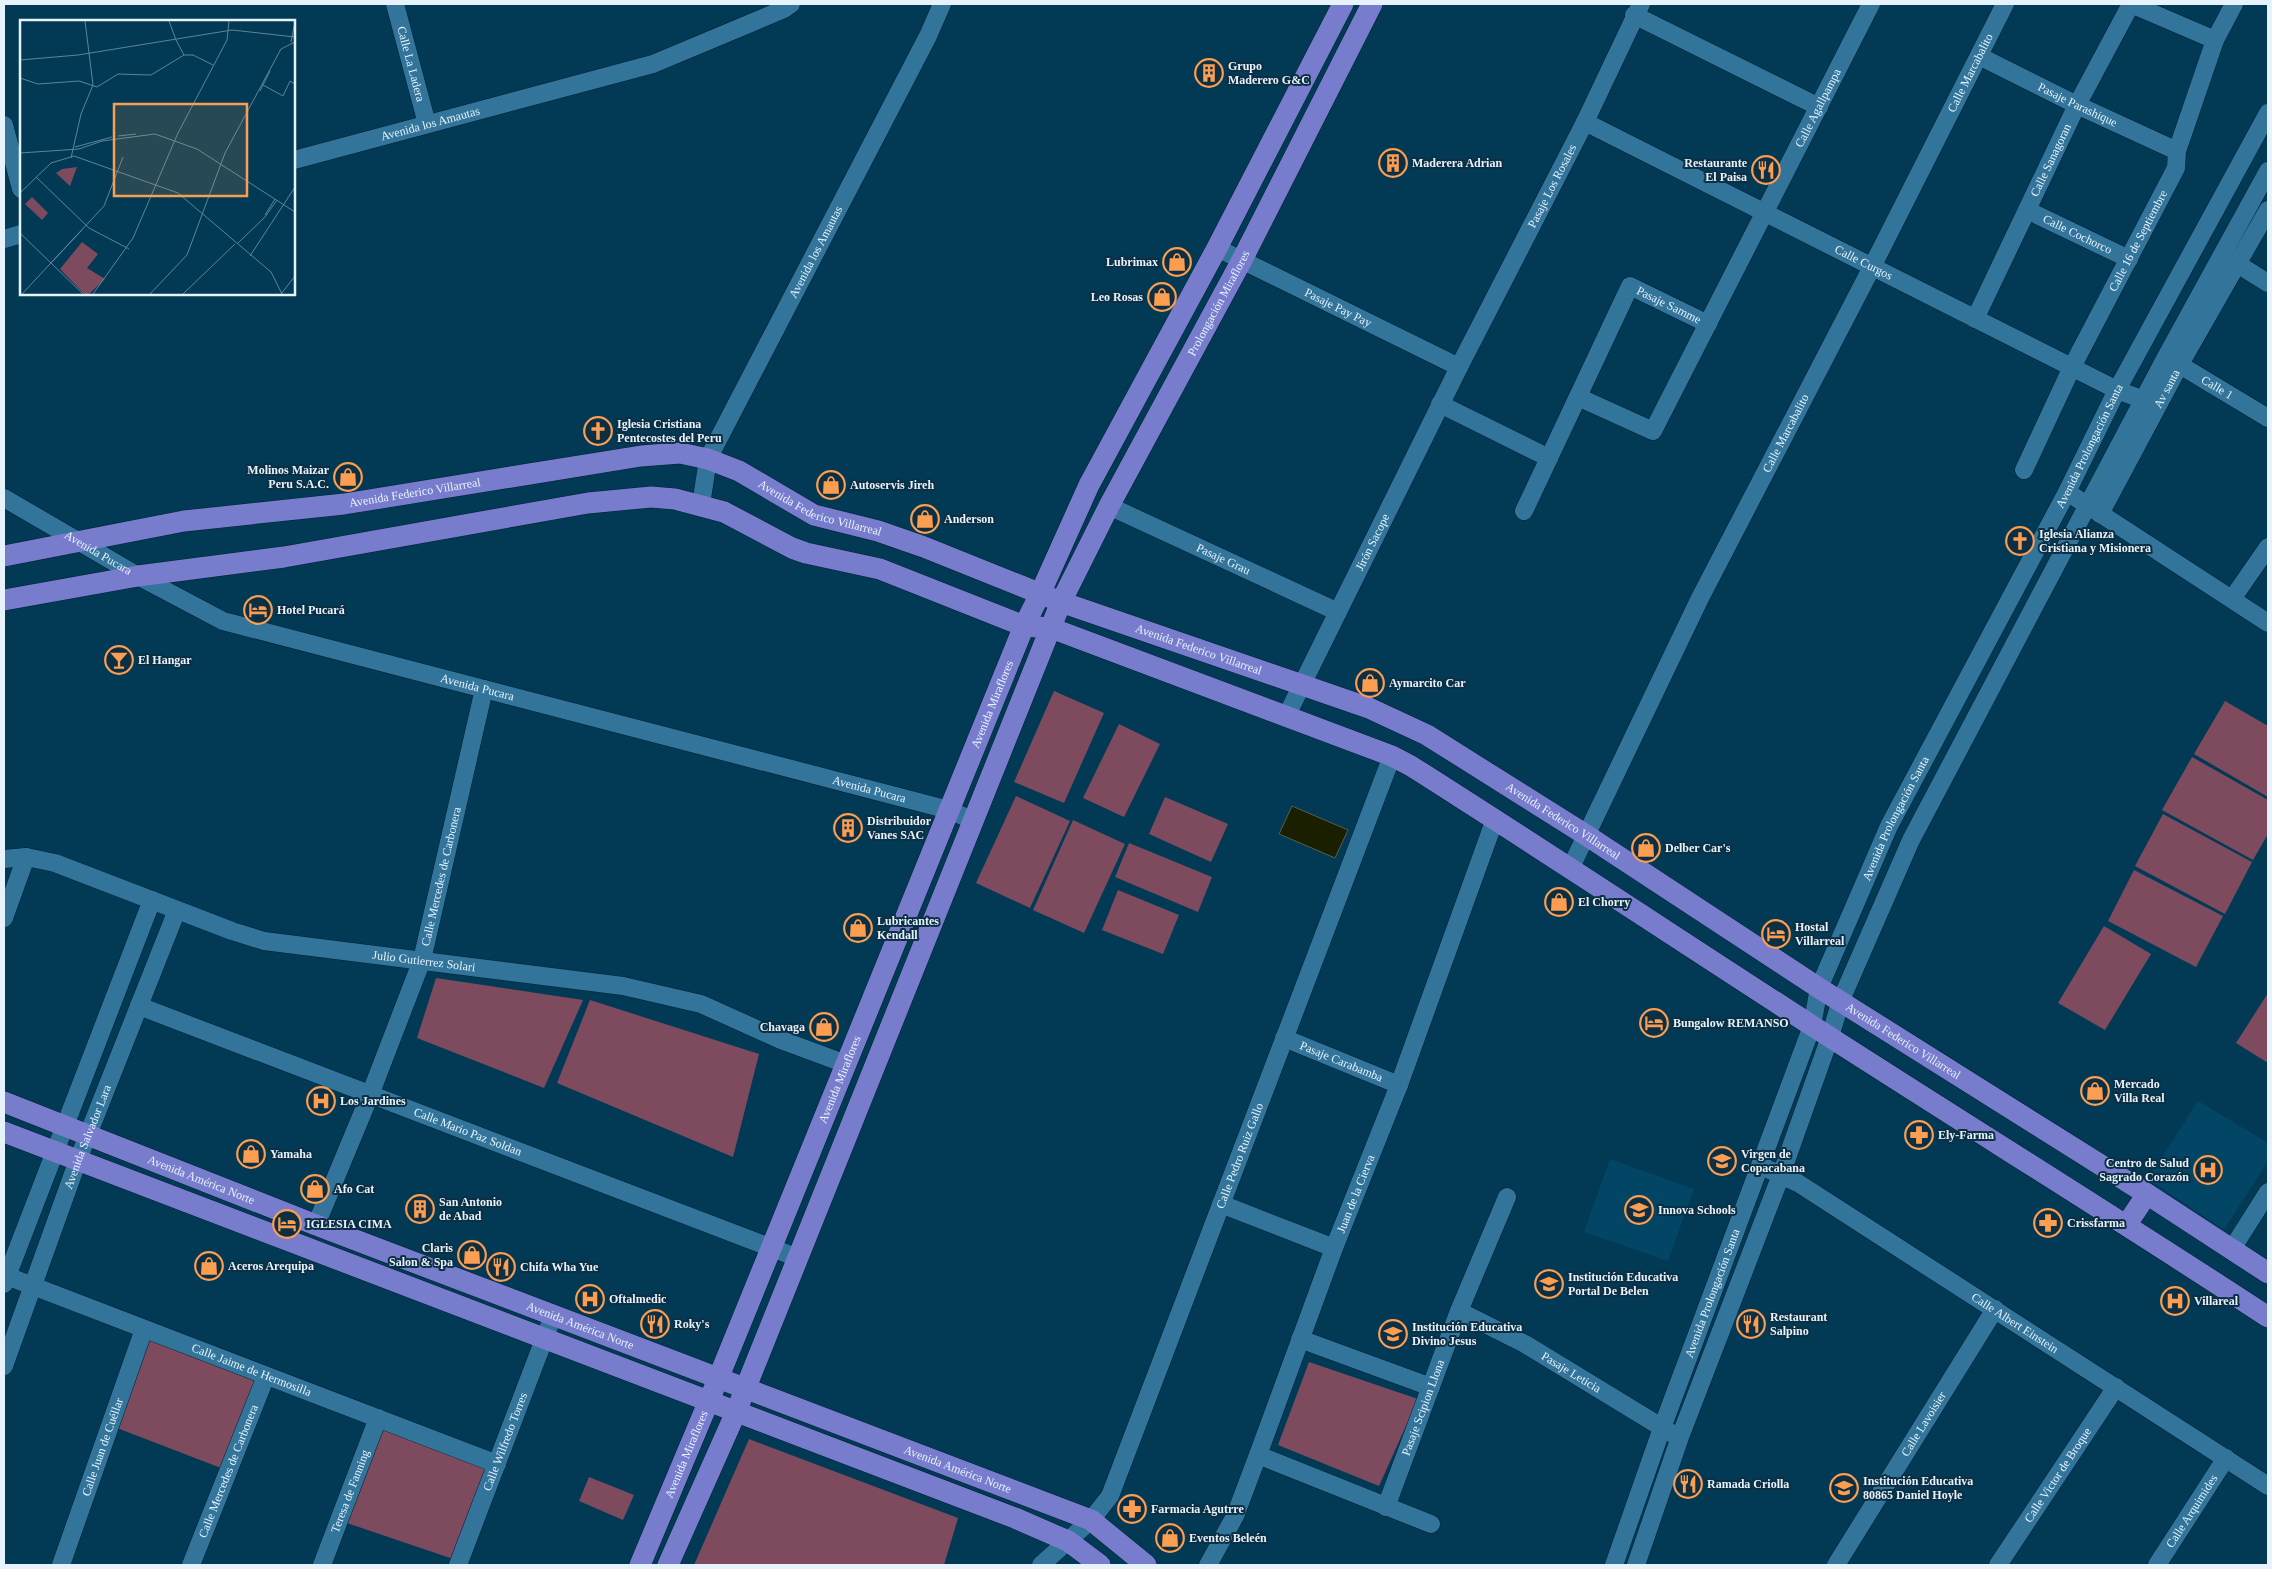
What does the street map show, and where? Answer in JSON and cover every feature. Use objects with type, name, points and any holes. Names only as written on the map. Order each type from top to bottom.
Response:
[{"type":"main road","points":[[1040,594],[1089,485],[1217,248],[1343,4]]},
{"type":"main road","name":"Prolongación Miraflores","points":[[1061,602],[1109,506],[1242,260],[1372,4]]},
{"type":"main road","name":"Avenida Federico Villarreal","points":[[4,556],[184,521],[344,504],[641,456],[680,453],[708,460],[739,471],[814,515],[878,531],[924,547],[1061,602],[1370,708],[1410,727],[1586,835],[1820,988],[2148,1194],[2268,1273]]},
{"type":"main road","points":[[4,600],[138,576],[284,557],[588,503],[651,498],[675,499],[701,504],[724,512],[792,548],[806,553],[880,569],[1024,626],[1051,628],[1392,756],[1571,867],[1812,1026],[2127,1224],[2268,1317]]},
{"type":"main road","name":"Avenida Miraflores","points":[[640,1565],[718,1379],[1024,626],[1040,594]]},
{"type":"main road","points":[[668,1565],[736,1412],[1061,602]]},
{"type":"main road","points":[[849,1057],[878,1060]]},
{"type":"main road","name":"Avenida América Norte","points":[[4,1102],[88,1137],[316,1225],[1091,1520],[1146,1565]]},
{"type":"main road","name":"Avenida América Norte","points":[[4,1132],[708,1402],[1006,1514],[1068,1541],[1100,1565]]},
{"type":"main road","points":[[2127,1224],[2148,1194]]},
{"type":"street","name":"Calle La Ladera","points":[[395,4],[427,124]]},
{"type":"street","name":"Avenida los Amautas","points":[[295,160],[653,64],[784,9],[791,4]]},
{"type":"street","name":"Avenida los Amautas","points":[[701,504],[708,460],[928,36],[942,4]]},
{"type":"street","name":"Calle Agallpampa","points":[[1578,397],[1653,431],[1871,4]]},
{"type":"street","name":"Calle Marcabalito","points":[[1571,867],[1700,598],[2006,4]]},
{"type":"street","points":[[2131,4],[2215,40]]},
{"type":"street","name":"Calle Sanagoran","points":[[1975,319],[2077,105],[2131,4]]},
{"type":"street","name":"Calle 16 de Septiembre","points":[[2024,470],[2072,367],[2176,168],[2177,151],[2215,40],[2234,4]]},
{"type":"street","points":[[1638,10],[1819,107]]},
{"type":"street","name":"Pasaje Los Rosales","points":[[1459,367],[1585,122],[1638,10]]},
{"type":"street","name":"Pasaje Parashique","points":[[1979,56],[2077,105],[2177,151]]},
{"type":"street","name":"Avenida Prolongación Santa","points":[[1614,1565],[1662,1428],[1812,1026],[1820,988],[1889,826],[2067,492],[2117,390],[2262,140],[2268,113]]},
{"type":"street","name":"Calle Curgos","points":[[1585,122],[2117,390],[2144,400]]},
{"type":"street","points":[[4,124],[20,185]]},
{"type":"street","name":"Avenida Prolongación Santa","points":[[1636,1565],[1680,1437],[1780,1174],[1830,1037],[1841,1000],[1910,840],[2094,510],[2144,400],[2173,361],[2222,255],[2268,171]]},
{"type":"street","name":"Calle Cochorco","points":[[2027,210],[2129,259]]},
{"type":"street","points":[[2237,264],[2268,210]]},
{"type":"street","points":[[4,239],[20,234]]},
{"type":"street","name":"Pasaje Pay Pay","points":[[1217,248],[1459,367]]},
{"type":"street","points":[[2222,255],[2268,283]]},
{"type":"street","name":"Av santa","points":[[2094,510],[2173,361],[2237,264]]},
{"type":"street","name":"Pasaje Samme","points":[[1578,397],[1630,286],[1708,324]]},
{"type":"street","name":"Calle 1","points":[[2173,361],[2268,418]]},
{"type":"street","name":"Jirón Sacope","points":[[1286,717],[1459,367]]},
{"type":"street","points":[[1524,511],[1578,397]]},
{"type":"street","points":[[1440,404],[1549,458]]},
{"type":"street","points":[[2067,492],[2268,623]]},
{"type":"street","name":"Avenida Pucara","points":[[4,498],[138,576],[223,621],[949,810],[974,821]]},
{"type":"street","name":"Pasaje Grau","points":[[1109,506],[1338,612]]},
{"type":"street","points":[[2232,599],[2268,547]]},
{"type":"street","name":"Calle Mercedes de Carbonera","points":[[316,1225],[370,1095],[422,960],[484,689]]},
{"type":"street","name":"Calle Pedro Ruiz Gallo","points":[[1041,1565],[1091,1520],[1110,1496],[1392,756]]},
{"type":"street","name":"Juan de la Cierva","points":[[1208,1565],[1234,1516],[1258,1455],[1334,1248],[1399,1085],[1495,819]]},
{"type":"street","points":[[1889,826],[1910,840]]},
{"type":"street","points":[[4,918],[26,857]]},
{"type":"street","name":"Julio Gutierrez Solari","points":[[4,859],[26,857],[55,863],[232,931],[264,941],[623,986],[701,1004],[781,1040],[849,1057]]},
{"type":"street","name":"Avenida Salvador Lara","points":[[5,1280],[152,900]]},
{"type":"street","name":"Avenida Salvador Lara","points":[[4,1366],[78,1160],[177,910]]},
{"type":"street","name":"Calle Mario Paz Soldan","points":[[139,1006],[798,1258]]},
{"type":"street","name":"Pasaje Carabamba","points":[[1284,1038],[1399,1085]]},
{"type":"street","name":"Calle Albert Einstein","points":[[1759,1166],[1798,1183],[2268,1486]]},
{"type":"street","points":[[2232,1249],[2268,1192]]},
{"type":"street","name":"Pasaje Scipion Llona","points":[[1386,1507],[1459,1312],[1507,1197]]},
{"type":"street","points":[[1221,1204],[1334,1248]]},
{"type":"street","name":"Calle Jaime de Hermosilla","points":[[5,1280],[33,1286],[496,1464]]},
{"type":"street","name":"Calle Lavoisier","points":[[1836,1565],[1995,1309]]},
{"type":"street","name":"Pasaje Leticia","points":[[1459,1312],[1525,1344],[1662,1428],[1680,1437]]},
{"type":"street","name":"Calle Wilfredo Torres","points":[[458,1565],[553,1316]]},
{"type":"street","name":"Calle Juan de Cuéllar","points":[[61,1565],[144,1329]]},
{"type":"street","points":[[1300,1339],[1431,1387]]},
{"type":"street","name":"Calle Mercedes de Carbonera","points":[[191,1565],[266,1376]]},
{"type":"street","name":"Calle Victor de Broque","points":[[1998,1565],[2116,1387]]},
{"type":"street","name":"Teresa de Fanning","points":[[322,1565],[378,1418]]},
{"type":"street","points":[[1258,1455],[1431,1524]]},
{"type":"street","name":"Calle Arquimides","points":[[2157,1565],[2226,1458]]},
{"type":"shaded area","points":[[1054,691],[1104,713],[1064,803],[1014,782]]},
{"type":"shaded area","points":[[2225,701],[2268,726],[2268,797],[2194,754]]},
{"type":"shaded area","points":[[1119,724],[1160,744],[1124,817],[1083,798]]},
{"type":"shaded area","points":[[2192,757],[2268,800],[2268,834],[2253,860],[2162,810]]},
{"type":"shaded area","points":[[1016,796],[1070,821],[1030,908],[976,883]]},
{"type":"shaded area","points":[[1165,797],[1228,824],[1211,862],[1149,834]]},
{"type":"shaded area","points":[[1292,806],[1348,830],[1335,858],[1279,834]]},
{"type":"shaded area","points":[[2163,814],[2252,862],[2225,914],[2135,866]]},
{"type":"shaded area","points":[[1073,820],[1125,844],[1084,933],[1033,910]]},
{"type":"shaded area","points":[[1129,843],[1212,877],[1198,912],[1115,877]]},
{"type":"shaded area","points":[[2134,870],[2223,916],[2196,967],[2108,921]]},
{"type":"shaded area","points":[[1118,890],[1179,915],[1163,954],[1102,930]]},
{"type":"shaded area","points":[[2104,926],[2151,954],[2105,1030],[2058,1003]]},
{"type":"shaded area","points":[[436,978],[583,1000],[544,1088],[417,1038]]},
{"type":"shaded area","points":[[2268,993],[2268,1063],[2236,1043]]},
{"type":"shaded area","points":[[590,1000],[759,1054],[733,1157],[557,1083]]},
{"type":"shaded area","name":"Centro de Salud Sagrado Corazón","points":[[2198,1101],[2268,1143],[2268,1161],[2224,1230],[2148,1179]]},
{"type":"shaded area","name":"Innova Schools","points":[[1610,1159],[1694,1189],[1668,1261],[1584,1232]]},
{"type":"shaded area","points":[[150,1338],[258,1380],[221,1468],[117,1428]]},
{"type":"shaded area","points":[[1309,1362],[1418,1399],[1379,1486],[1278,1445]]},
{"type":"shaded area","points":[[381,1425],[496,1471],[459,1561],[347,1523]]},
{"type":"shaded area","points":[[749,1439],[958,1518],[944,1565],[694,1565]]},
{"type":"shaded area","points":[[589,1477],[634,1495],[623,1520],[579,1501]]},
{"type":"place","name":"Grupo Maderero G&C","points":[[1209,73]]},
{"type":"place","name":"Maderera Adrian","points":[[1393,163]]},
{"type":"place","name":"Restaurante El Paisa","points":[[1766,170]]},
{"type":"place","name":"Lubrimax","points":[[1177,262]]},
{"type":"place","name":"Leo Rosas","points":[[1162,297]]},
{"type":"place","name":"Iglesia Cristiana Pentecostes del Peru","points":[[598,431]]},
{"type":"place","name":"Molinos Maizar Peru S.A.C.","points":[[348,477]]},
{"type":"place","name":"Autoservis Jireh","points":[[831,485]]},
{"type":"place","name":"Anderson","points":[[925,519]]},
{"type":"place","name":"Iglesia Alianza Cristiana y Misionera","points":[[2020,541]]},
{"type":"place","name":"Hotel Pucará","points":[[258,610]]},
{"type":"place","name":"El Hangar","points":[[119,660]]},
{"type":"place","name":"Aymarcito Car","points":[[1370,683]]},
{"type":"place","name":"Distribuidor Vanes SAC","points":[[848,828]]},
{"type":"place","name":"Delber Car's","points":[[1646,848]]},
{"type":"place","name":"El Chorry","points":[[1559,902]]},
{"type":"place","name":"Lubricantes Kendall","points":[[858,928]]},
{"type":"place","name":"Hostal Villarreal","points":[[1776,934]]},
{"type":"place","name":"Bungalow REMANSO","points":[[1654,1023]]},
{"type":"place","name":"Chavaga","points":[[824,1027]]},
{"type":"place","name":"Mercado Villa Real","points":[[2095,1091]]},
{"type":"place","name":"Los Jardines","points":[[321,1101]]},
{"type":"place","name":"Ely-Farma","points":[[1919,1135]]},
{"type":"place","name":"Yamaha","points":[[251,1154]]},
{"type":"place","name":"Virgen de Copacabana","points":[[1722,1161]]},
{"type":"place","name":"Centro de Salud Sagrado Corazón","points":[[2208,1170]]},
{"type":"place","name":"Afo Cat","points":[[315,1189]]},
{"type":"place","name":"San Antonio de Abad","points":[[420,1209]]},
{"type":"place","name":"Innova Schools","points":[[1639,1210]]},
{"type":"place","name":"Crissfarma","points":[[2048,1223]]},
{"type":"place","name":"IGLESIA CIMA","points":[[287,1224]]},
{"type":"place","name":"Claris Salon & Spa","points":[[472,1255]]},
{"type":"place","name":"Aceros Arequipa","points":[[209,1266]]},
{"type":"place","name":"Chifa Wha Yue","points":[[501,1267]]},
{"type":"place","name":"Institución Educativa Portal De Belen","points":[[1549,1284]]},
{"type":"place","name":"Oftalmedic","points":[[590,1299]]},
{"type":"place","name":"Villareal","points":[[2175,1301]]},
{"type":"place","name":"Roky's","points":[[655,1324]]},
{"type":"place","name":"Restaurant Salpino","points":[[1751,1324]]},
{"type":"place","name":"Institución Educativa Divino Jesus","points":[[1393,1334]]},
{"type":"place","name":"Ramada Criolla","points":[[1688,1484]]},
{"type":"place","name":"Institución Educativa 80865 Daniel Hoyle","points":[[1844,1488]]},
{"type":"place","name":"Farmacia Agutrre","points":[[1132,1509]]},
{"type":"place","name":"Eventos Beleén","points":[[1170,1538]]}]
